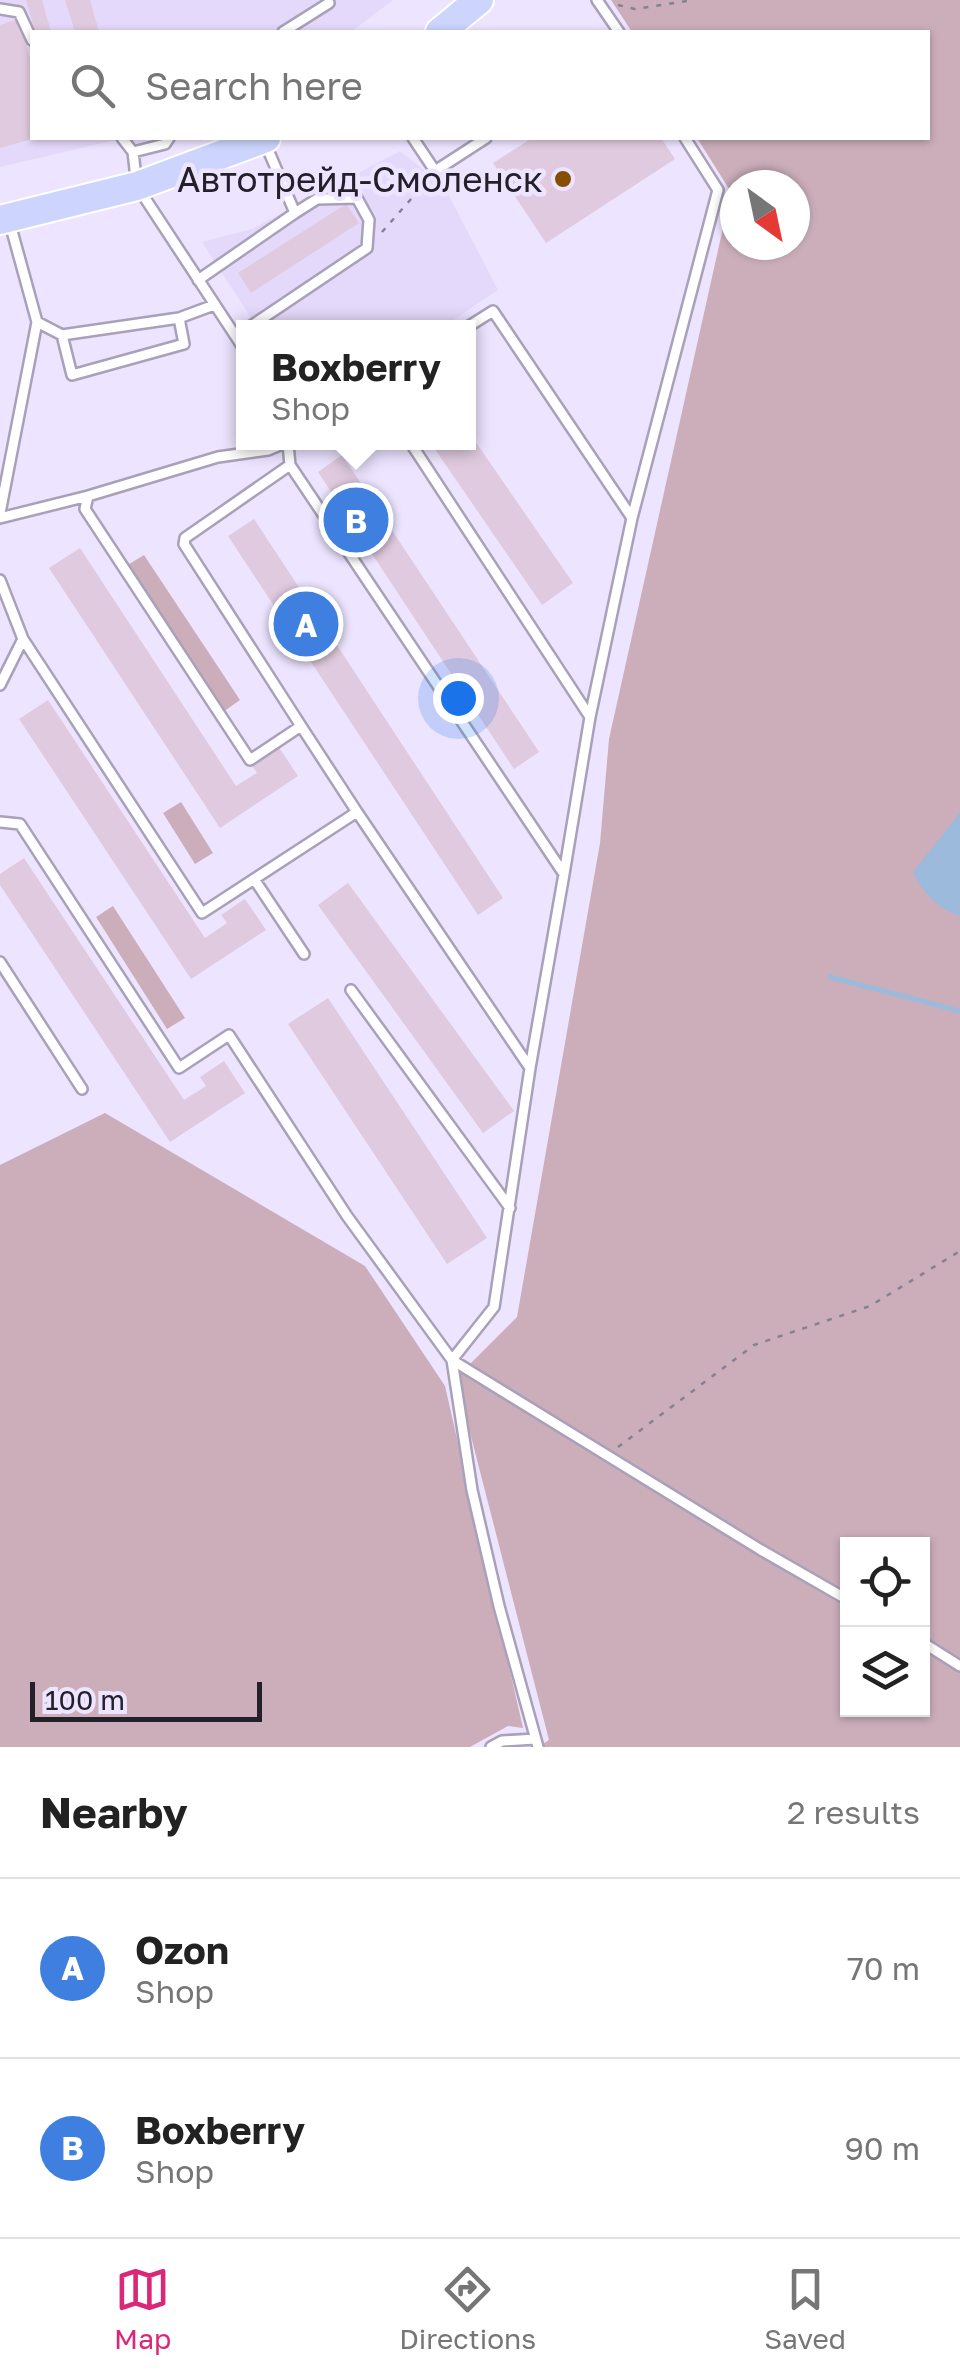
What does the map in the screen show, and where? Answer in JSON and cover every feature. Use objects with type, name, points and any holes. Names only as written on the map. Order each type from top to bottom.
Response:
[{"type":"main road","points":[[442,30],[479,0]]},
{"type":"main road","points":[[4,219],[136,186],[259,140]]},
{"type":"lane","points":[[597,0],[617,30]]},
{"type":"lane","points":[[286,30],[329,3]]},
{"type":"lane","points":[[0,9],[20,12],[30,35]]},
{"type":"lane","points":[[124,140],[133,152],[136,186],[214,304],[236,326]]},
{"type":"lane","points":[[133,152],[167,140]]},
{"type":"lane","points":[[265,140],[295,213]]},
{"type":"lane","points":[[414,140],[435,171],[483,140]]},
{"type":"lane","points":[[492,1747],[502,1741],[536,1743],[472,1490],[452,1360],[494,1307],[590,716],[632,518],[718,190],[686,140]]},
{"type":"lane","points":[[198,280],[318,198],[357,198],[369,220],[368,248],[260,320]]},
{"type":"lane","points":[[4,219],[37,322],[0,515],[88,496],[253,450]]},
{"type":"lane","points":[[37,322],[62,335],[179,318],[214,304]]},
{"type":"lane","points":[[476,322],[493,311],[632,518]]},
{"type":"lane","points":[[62,335],[72,375],[184,344],[179,318]]},
{"type":"lane","points":[[289,450],[290,465],[564,874]]},
{"type":"lane","points":[[415,450],[590,716]]},
{"type":"lane","points":[[290,465],[185,538],[184,544],[357,812],[530,1068]]},
{"type":"lane","points":[[88,496],[85,509],[250,760],[301,726]]},
{"type":"lane","points":[[0,580],[23,639],[202,913],[357,812]]},
{"type":"lane","points":[[0,685],[23,639]]},
{"type":"lane","points":[[0,822],[20,824],[179,1068],[229,1035],[347,1216],[452,1360],[840,1595]]},
{"type":"lane","points":[[254,878],[304,954]]},
{"type":"lane","points":[[0,962],[82,1089]]},
{"type":"lane","points":[[351,990],[510,1208]]},
{"type":"lane","points":[[930,1647],[960,1666]]},
{"type":"path","points":[[597,0],[634,9],[694,0]]},
{"type":"path","points":[[368,248],[435,171]]},
{"type":"path","points":[[608,1454],[754,1346],[870,1306],[960,1251]]},
{"type":"shaded area","points":[[0,0],[393,0],[354,30],[30,30],[30,140],[115,140],[0,167]]},
{"type":"shaded area","points":[[611,0],[960,0],[960,1747],[538,1747],[549,1740],[456,1378],[517,1317],[600,843],[609,739],[720,241],[720,260],[810,260],[810,170],[720,170],[720,175],[698,140],[930,140],[930,30],[631,30]]},
{"type":"shaded area","points":[[400,151],[444,186],[498,290],[453,320],[252,320],[202,242],[252,229]]},
{"type":"shaded area","points":[[144,555],[240,700],[223,712],[126,566]]},
{"type":"shaded area","points":[[181,802],[213,853],[195,864],[163,813]]},
{"type":"shaded area","points":[[113,906],[185,1018],[167,1029],[96,917]]},
{"type":"shaded area","points":[[105,1113],[365,1266],[445,1386],[523,1728],[508,1726],[470,1747],[0,1747],[0,1165]]},
{"type":"water","points":[[960,813],[960,916],[932,899],[913,872]]},
{"type":"building","points":[[26,0],[42,0],[50,30],[34,30]]},
{"type":"building","points":[[65,0],[90,0],[98,30],[74,30]]},
{"type":"building","points":[[19,19],[30,59],[30,140],[0,148],[0,25]]},
{"type":"building","points":[[529,140],[662,140],[675,159],[546,243],[493,163]]},
{"type":"building","points":[[346,204],[359,223],[251,293],[238,273]]},
{"type":"building","points":[[476,443],[573,583],[542,605],[435,450],[476,450]]},
{"type":"building","points":[[342,455],[539,752],[514,769],[318,472]]},
{"type":"building","points":[[254,519],[503,898],[478,915],[228,536]]},
{"type":"building","points":[[80,548],[236,786],[257,773],[251,764],[278,746],[298,776],[220,828],[49,568]]},
{"type":"building","points":[[48,700],[205,938],[227,923],[221,915],[245,899],[266,930],[191,979],[19,719]]},
{"type":"building","points":[[24,858],[184,1100],[206,1086],[200,1077],[224,1061],[245,1093],[170,1142],[0,885],[0,874]]},
{"type":"building","points":[[348,883],[514,1111],[483,1133],[318,905]]},
{"type":"building","points":[[328,998],[487,1238],[447,1264],[288,1024]]},
{"type":"waterway","points":[[830,977],[960,1011]]},
{"type":"place","name":"Автотрейд-Смоленск","points":[[563,179]]},
{"type":"place","name":"Boxberry","points":[[356,520]]},
{"type":"place","name":"Ozon","points":[[306,624]]}]
